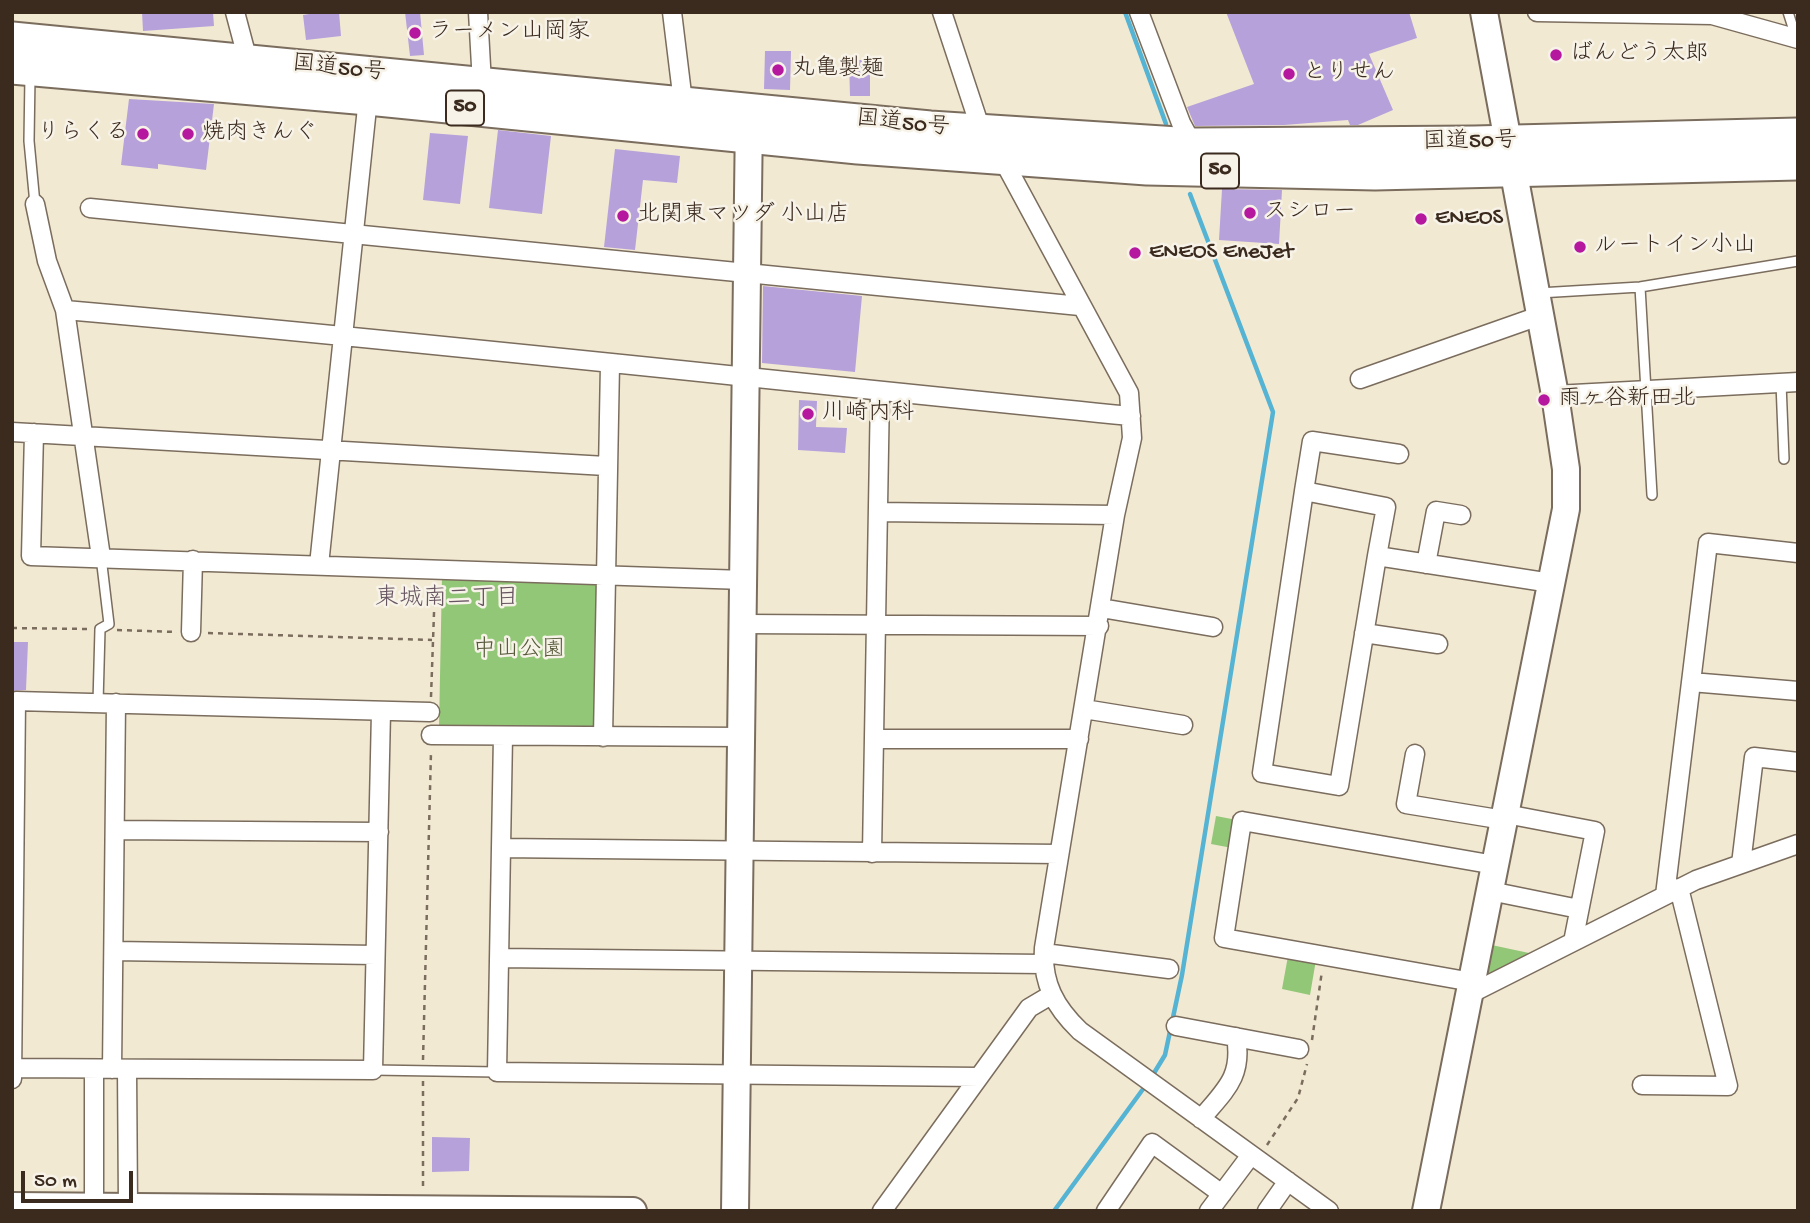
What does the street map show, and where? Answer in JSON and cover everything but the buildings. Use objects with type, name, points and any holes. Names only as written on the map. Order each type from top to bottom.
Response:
[{"type":"highway","name":"国道50号","points":[[12,39],[683,102],[749,123]]},
{"type":"highway","name":"国道50号","points":[[21,68],[368,98],[749,123],[992,145],[1147,169],[1273,173],[1798,135]]},
{"type":"highway","name":"国道50号","points":[[992,145],[1193,145],[1798,163]]},
{"type":"street","points":[[235,12],[248,61]]},
{"type":"street","points":[[478,12],[482,83]]},
{"type":"street","points":[[672,12],[683,102]]},
{"type":"street","points":[[943,12],[992,145],[1129,393],[1132,438],[1115,515],[1043,959],[1051,995],[1064,1015],[1080,1031],[1329,1211]]},
{"type":"street","points":[[1139,12],[1181,123],[1193,145]]},
{"type":"street","points":[[1426,1211],[1568,486],[1555,395],[1508,156],[1484,12]]},
{"type":"street","points":[[1537,12],[1712,15],[1797,39]]},
{"type":"street","points":[[319,565],[368,98]]},
{"type":"street","points":[[735,1211],[749,123]]},
{"type":"street","points":[[35,204],[47,261],[65,310],[101,557]]},
{"type":"street","points":[[90,208],[1080,306]]},
{"type":"street","points":[[1360,379],[1537,304]]},
{"type":"street","points":[[65,310],[343,334],[610,364],[1131,416]]},
{"type":"street","points":[[603,737],[610,364]]},
{"type":"street","points":[[1555,395],[1789,383]]},
{"type":"street","points":[[872,853],[880,391]]},
{"type":"street","points":[[12,432],[606,466]]},
{"type":"street","points":[[34,433],[31,556],[744,580]]},
{"type":"street","points":[[1304,491],[1386,507],[1339,786],[1262,773],[1304,491],[1312,441],[1399,454]]},
{"type":"street","points":[[1426,564],[1436,511],[1461,515]]},
{"type":"street","points":[[878,512],[1115,515]]},
{"type":"street","points":[[1642,1085],[1728,1086],[1672,892],[1691,682],[1708,543],[1798,553]]},
{"type":"street","points":[[1377,556],[1551,583]]},
{"type":"street","points":[[191,632],[193,561]]},
{"type":"street","points":[[743,624],[876,624],[1100,617],[1213,627]]},
{"type":"street","points":[[1364,634],[1438,644]]},
{"type":"street","points":[[1691,682],[1798,691]]},
{"type":"street","points":[[381,712],[373,1070],[111,1069],[13,1073],[16,701],[430,712]]},
{"type":"street","points":[[107,703],[116,830],[111,1207]]},
{"type":"street","points":[[1084,709],[1183,725]]},
{"type":"street","points":[[431,735],[741,737]]},
{"type":"street","points":[[503,736],[496,1072],[979,1077]]},
{"type":"street","points":[[875,739],[1079,739]]},
{"type":"street","points":[[1415,754],[1406,804],[1595,831],[1573,942]]},
{"type":"street","points":[[1741,864],[1754,757],[1798,762]]},
{"type":"street","points":[[1580,909],[1493,878],[1242,821],[1224,938],[1471,988],[1573,942],[1672,892],[1798,844]]},
{"type":"street","points":[[116,830],[379,832]]},
{"type":"street","points":[[500,848],[1059,854]]},
{"type":"street","points":[[114,951],[375,955]]},
{"type":"street","points":[[499,958],[739,961],[1043,959],[1169,969]]},
{"type":"street","points":[[882,1211],[1029,1008],[1051,995]]},
{"type":"street","points":[[1176,1026],[1299,1049]]},
{"type":"street","points":[[1201,1119],[1237,1073],[1239,1061],[1236,1037]]},
{"type":"street","points":[[111,1069],[111,1207]]},
{"type":"street","points":[[1106,1211],[1152,1143],[1222,1194]]},
{"type":"street","points":[[1209,1211],[1251,1155]]},
{"type":"street","points":[[1266,1211],[1288,1181]]},
{"type":"street","points":[[12,1206],[633,1211]]},
{"type":"lane","points":[[1788,12],[1797,39]]},
{"type":"lane","points":[[21,68],[35,204]]},
{"type":"lane","points":[[1537,304],[1798,261]]},
{"type":"lane","points":[[1640,287],[1652,495]]},
{"type":"lane","points":[[1784,459],[1789,383]]},
{"type":"lane","points":[[101,557],[109,624],[100,629],[107,703]]},
{"type":"lane","points":[[373,1070],[496,1072]]},
{"type":"path","points":[[430,712],[436,570]]},
{"type":"path","points":[[12,628],[432,640]]},
{"type":"path","points":[[423,1208],[423,1072],[431,735]]},
{"type":"green space","name":"中山公園","points":[[442,576],[593,579],[598,587],[596,727],[439,726]]},
{"type":"green space","points":[[1216,816],[1237,820],[1232,848],[1211,844]]},
{"type":"green space","points":[[1487,944],[1529,953],[1479,983]]},
{"type":"green space","points":[[1288,956],[1316,960],[1310,995],[1282,989]]},
{"type":"waterway","points":[[1125,12],[1166,124]]},
{"type":"waterway","points":[[1151,1078],[1165,1055],[1182,975],[1273,412],[1190,194]]},
{"type":"waterway","points":[[1054,1211],[1146,1085]]},
{"type":"place","name":"ラーメン山岡家","points":[[415,33]]},
{"type":"place","name":"ばんどう太郎","points":[[1556,55]]},
{"type":"place","name":"丸亀製麺","points":[[778,70]]},
{"type":"place","name":"とりせん","points":[[1289,74]]},
{"type":"place","name":"りらくる","points":[[143,134]]},
{"type":"place","name":"焼肉きんぐ","points":[[188,134]]},
{"type":"place","name":"スシロー","points":[[1250,213]]},
{"type":"place","name":"北関東マツダ 小山店","points":[[623,216]]},
{"type":"place","name":"ENEOS","points":[[1421,219]]},
{"type":"place","name":"ルートイン小山","points":[[1580,247]]},
{"type":"place","name":"ENEOS EneJet","points":[[1135,253]]},
{"type":"place","name":"雨ヶ谷新田北","points":[[1544,400]]},
{"type":"place","name":"川崎内科","points":[[808,414]]},
{"type":"district","name":"東城南二丁目","points":[[447,600]]}]
